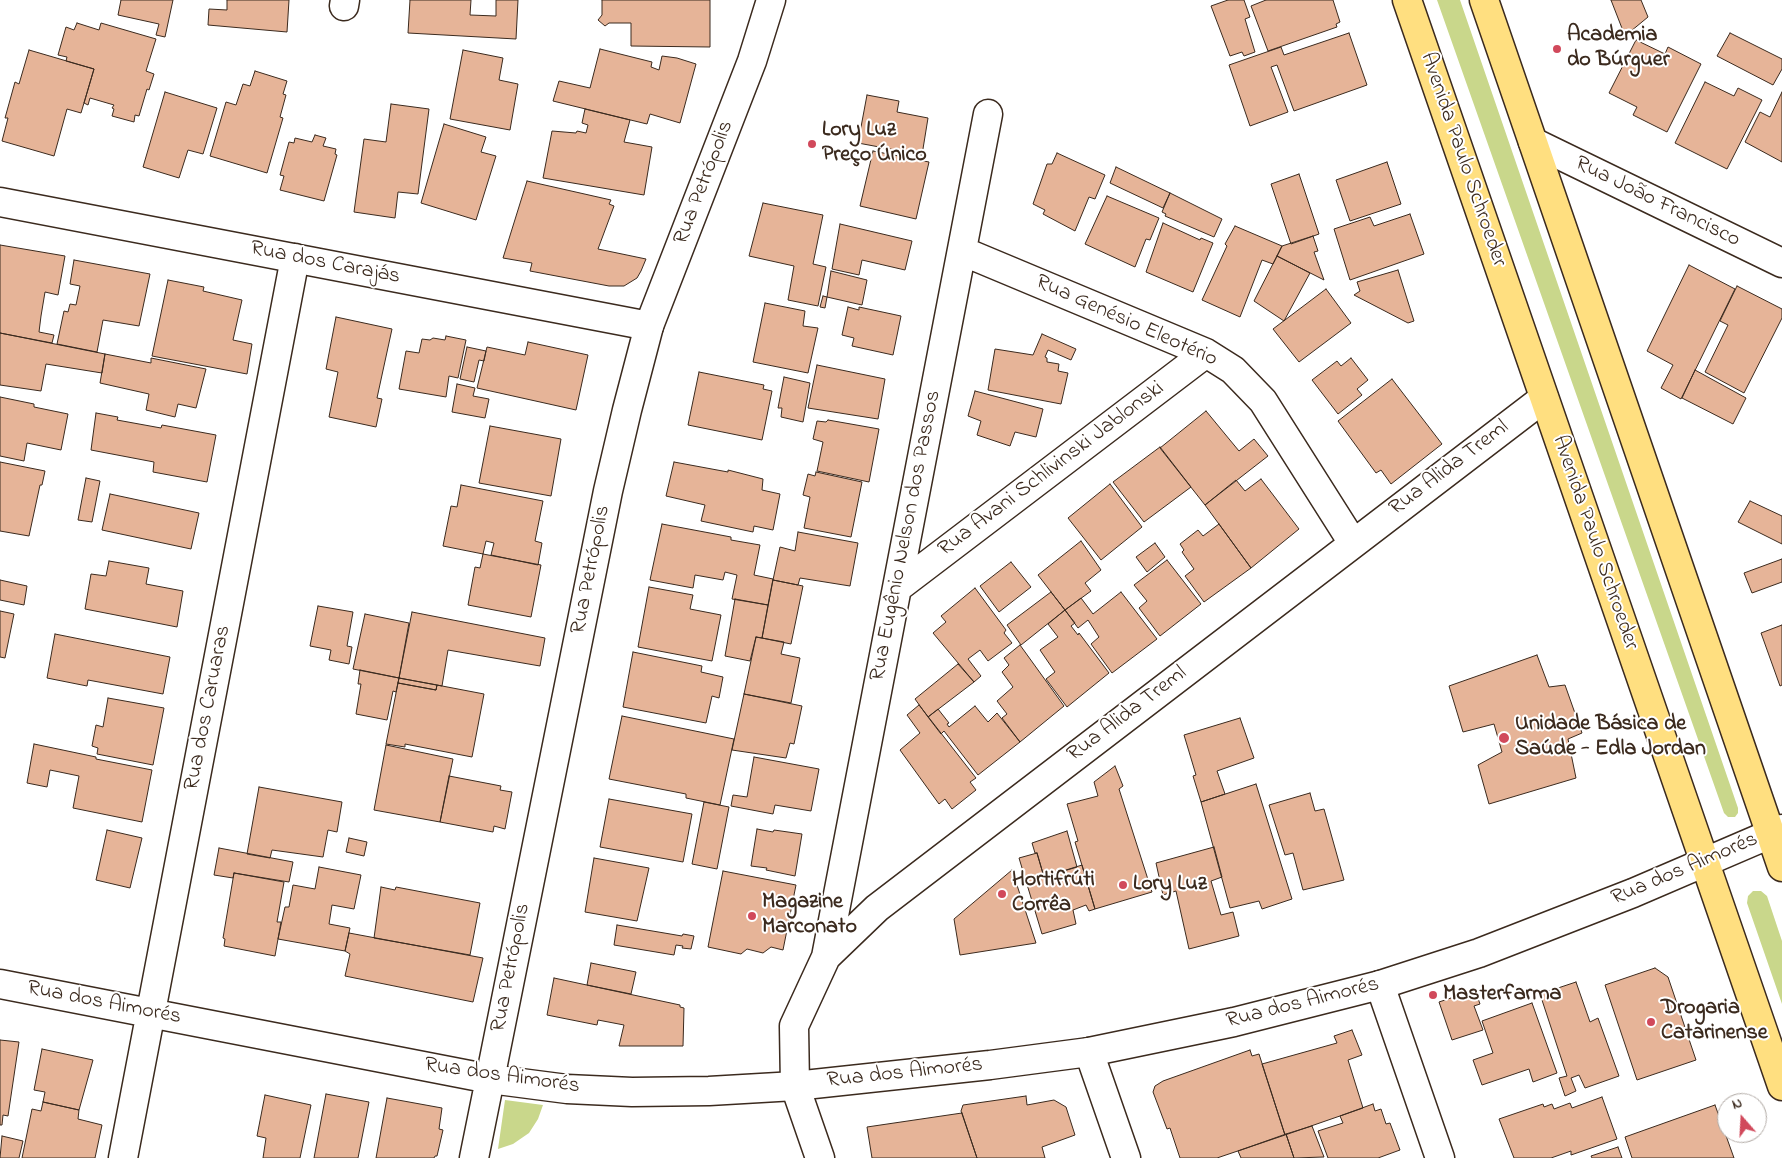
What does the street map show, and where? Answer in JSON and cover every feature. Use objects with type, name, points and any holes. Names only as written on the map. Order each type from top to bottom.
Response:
[{"type":"main road","name":"Avenida Paulo Schroeder","points":[[1407,0],[1782,1086]]},
{"type":"main road","points":[[1484,0],[1776,831],[1782,867]]},
{"type":"street","name":"Rua Petrópolis","points":[[474,1158],[608,491],[627,410],[649,326],[752,61],[771,0]]},
{"type":"street","name":"Rua Eugênio Nelson dos Passos","points":[[826,957],[988,114]]},
{"type":"street","name":"Rua João Francisco","points":[[1533,142],[1782,263]]},
{"type":"street","name":"Rua dos Carajás","points":[[0,202],[649,326]]},
{"type":"street","name":"Rua Genésio Eleotério","points":[[962,251],[1206,353],[1233,370],[1263,400],[1353,543]]},
{"type":"street","name":"Rua dos Caruaras","points":[[123,1158],[295,258]]},
{"type":"street","name":"Rua Avani Schlivinski Jablonski","points":[[897,588],[1206,353]]},
{"type":"street","name":"Rua Alida Treml","points":[[820,1158],[795,1086],[794,1026],[826,957],[877,908],[1544,398]]},
{"type":"street","name":"Rua dos Aimorés","points":[[0,984],[490,1079],[567,1089],[632,1092],[709,1091],[795,1086],[1089,1052],[1234,1022],[1380,985],[1479,953],[1633,893],[1776,831]]},
{"type":"street","points":[[1380,985],[1440,1158]]},
{"type":"street","points":[[1089,1052],[1126,1158]]},
{"type":"green space","points":[[1437,0],[1460,0],[1738,808],[1738,813],[1735,817],[1728,817],[1724,813]]},
{"type":"green space","points":[[1753,891],[1761,891],[1767,896],[1782,941],[1782,1004],[1747,903],[1748,896]]},
{"type":"green space","points":[[505,1100],[543,1105],[538,1119],[529,1133],[513,1144],[498,1149]]},
{"type":"building","points":[[121,0],[173,0],[165,37],[156,35],[159,24],[118,15]]},
{"type":"building","points":[[227,0],[289,0],[287,32],[208,25],[209,9],[227,10]]},
{"type":"building","points":[[410,0],[471,0],[470,15],[496,16],[496,0],[518,0],[516,39],[408,33]]},
{"type":"building","points":[[602,0],[710,0],[710,47],[631,46],[631,23],[609,23],[605,26],[598,20],[602,15]]},
{"type":"building","points":[[1228,0],[1244,0],[1250,17],[1245,19],[1255,52],[1244,56],[1242,52],[1230,56],[1211,6]]},
{"type":"building","points":[[1266,0],[1333,0],[1340,22],[1336,24],[1337,27],[1268,51],[1251,6]]},
{"type":"building","points":[[1611,0],[1641,0],[1648,17],[1625,36]]},
{"type":"building","points":[[77,23],[99,30],[101,23],[156,39],[146,71],[154,74],[149,90],[147,89],[139,116],[135,115],[134,122],[112,116],[114,105],[90,98],[88,105],[84,103],[94,69],[66,61],[67,57],[58,55],[66,27],[74,30]]},
{"type":"building","points":[[1349,33],[1367,85],[1294,111],[1277,65],[1271,67],[1288,112],[1250,126],[1229,65],[1281,47],[1284,55]]},
{"type":"building","points":[[1730,33],[1782,59],[1782,69],[1773,85],[1717,56]]},
{"type":"building","points":[[1636,40],[1665,54],[1668,47],[1701,64],[1667,132],[1633,115],[1637,107],[1609,93]]},
{"type":"building","points":[[600,49],[652,62],[651,67],[659,70],[662,56],[696,64],[680,123],[650,114],[647,124],[553,101],[559,81],[590,88]]},
{"type":"building","points":[[29,50],[94,69],[81,113],[67,109],[54,156],[2,141],[8,118],[5,118],[15,82],[19,84]]},
{"type":"building","points":[[463,50],[503,58],[499,80],[518,84],[510,130],[450,119]]},
{"type":"building","points":[[255,71],[287,81],[283,94],[286,95],[280,117],[283,118],[267,173],[210,156],[226,102],[236,105],[243,84],[250,86]]},
{"type":"building","points":[[1705,82],[1734,96],[1738,88],[1762,100],[1727,169],[1675,143]]},
{"type":"building","points":[[165,92],[217,108],[203,154],[188,150],[179,178],[143,167]]},
{"type":"building","points":[[1782,92],[1782,162],[1745,142],[1760,112],[1770,117]]},
{"type":"building","points":[[867,95],[899,101],[897,112],[928,118],[922,155],[858,143]]},
{"type":"building","points":[[391,104],[429,109],[418,194],[398,192],[395,218],[354,212],[364,139],[386,142]]},
{"type":"building","points":[[585,109],[630,120],[624,142],[652,147],[644,195],[543,178],[552,131],[586,133],[588,125],[582,123]]},
{"type":"building","points":[[444,124],[486,137],[481,152],[496,156],[476,220],[421,203]]},
{"type":"building","points":[[315,135],[326,138],[323,146],[336,149],[335,154],[337,155],[324,201],[280,190],[284,176],[280,175],[289,142],[294,143],[295,138],[312,142]]},
{"type":"building","points":[[873,151],[929,162],[916,219],[860,206]]},
{"type":"building","points":[[1057,153],[1105,175],[1095,199],[1089,197],[1075,231],[1043,214],[1045,210],[1033,204],[1047,164],[1052,164]]},
{"type":"building","points":[[1387,162],[1401,204],[1350,221],[1336,180]]},
{"type":"building","points":[[1116,167],[1170,193],[1163,208],[1110,183]]},
{"type":"building","points":[[1299,174],[1319,234],[1291,244],[1271,184]]},
{"type":"building","points":[[527,181],[611,200],[609,204],[614,206],[598,249],[646,259],[637,278],[624,286],[609,286],[530,271],[532,263],[503,258]]},
{"type":"building","points":[[1170,193],[1222,219],[1214,237],[1165,216],[1166,214],[1162,212]]},
{"type":"building","points":[[1107,196],[1159,218],[1150,240],[1146,239],[1135,267],[1085,244]]},
{"type":"building","points":[[763,203],[823,215],[813,264],[826,267],[818,306],[788,300],[794,266],[749,256]]},
{"type":"building","points":[[1410,214],[1424,254],[1350,280],[1334,229],[1370,217],[1374,226]]},
{"type":"building","points":[[1163,223],[1200,240],[1201,238],[1213,243],[1193,292],[1146,272]]},
{"type":"building","points":[[840,224],[912,241],[905,270],[862,260],[859,275],[832,269]]},
{"type":"building","points":[[1235,226],[1282,246],[1273,264],[1262,260],[1240,317],[1202,300],[1227,246],[1225,244]]},
{"type":"building","points":[[1313,236],[1318,251],[1314,252],[1324,280],[1277,256],[1282,246]]},
{"type":"building","points":[[0,245],[65,256],[58,295],[45,292],[41,316],[39,332],[54,335],[52,343],[0,333]]},
{"type":"building","points":[[1277,256],[1310,273],[1284,321],[1254,301]]},
{"type":"building","points":[[74,260],[150,274],[139,326],[103,320],[97,352],[57,344],[64,311],[68,312],[70,304],[76,305],[80,286],[70,284]]},
{"type":"building","points":[[1689,265],[1735,289],[1681,399],[1661,388],[1673,365],[1647,351]]},
{"type":"building","points":[[1398,270],[1414,321],[1408,323],[1354,295],[1360,291],[1357,282]]},
{"type":"building","points":[[831,271],[867,280],[862,305],[827,297]]},
{"type":"building","points":[[168,280],[204,287],[203,291],[242,300],[233,340],[252,344],[247,374],[152,356]]},
{"type":"building","points":[[1737,286],[1782,309],[1782,318],[1744,393],[1705,372],[1728,325],[1720,321]]},
{"type":"building","points":[[1326,289],[1351,323],[1299,362],[1273,329]]},
{"type":"building","points":[[823,296],[827,297],[825,308],[820,307]]},
{"type":"building","points":[[765,303],[805,311],[803,326],[818,328],[808,373],[753,362]]},
{"type":"building","points":[[848,307],[859,310],[859,307],[901,316],[893,355],[852,346],[854,338],[842,335]]},
{"type":"building","points":[[336,317],[392,329],[377,398],[382,399],[376,427],[329,417],[338,372],[326,369]]},
{"type":"building","points":[[0,333],[105,354],[102,373],[46,364],[41,391],[0,385]]},
{"type":"building","points":[[1042,334],[1076,349],[1071,360],[1048,350],[1045,357],[1047,362],[1059,364],[1058,371],[1068,373],[1061,404],[988,390],[995,349],[1033,355]]},
{"type":"building","points":[[446,336],[466,340],[458,378],[449,376],[446,397],[399,389],[406,351],[419,353],[422,339],[445,340]]},
{"type":"building","points":[[528,342],[588,355],[576,410],[477,388],[487,347],[525,355]]},
{"type":"building","points":[[467,347],[486,351],[484,361],[479,360],[474,382],[460,379]]},
{"type":"building","points":[[105,354],[151,363],[151,358],[206,369],[196,408],[178,404],[175,417],[146,410],[149,394],[100,383]]},
{"type":"building","points":[[1351,358],[1368,380],[1357,389],[1362,395],[1338,414],[1312,380],[1337,361],[1341,366]]},
{"type":"building","points":[[817,365],[885,379],[878,419],[808,408]]},
{"type":"building","points":[[1695,370],[1746,398],[1733,424],[1682,398]]},
{"type":"building","points":[[699,372],[764,385],[763,389],[772,391],[762,440],[688,425]]},
{"type":"building","points":[[784,377],[810,383],[803,422],[781,417],[782,408],[778,408]]},
{"type":"building","points":[[1392,379],[1442,444],[1391,484],[1381,470],[1376,473],[1338,421]]},
{"type":"building","points":[[457,384],[475,388],[473,396],[489,399],[485,418],[452,412]]},
{"type":"building","points":[[975,391],[1043,409],[1036,437],[1015,432],[1010,446],[977,435],[981,421],[968,416]]},
{"type":"building","points":[[0,397],[68,414],[61,450],[27,443],[24,461],[0,456]]},
{"type":"building","points":[[1206,411],[1239,451],[1254,439],[1268,456],[1205,505],[1160,448]]},
{"type":"building","points":[[96,413],[118,417],[117,420],[161,428],[162,425],[216,435],[207,482],[153,472],[154,462],[91,450]]},
{"type":"building","points":[[828,420],[879,429],[869,482],[817,471],[823,442],[813,439],[817,421],[826,422]]},
{"type":"building","points":[[490,426],[561,439],[551,496],[479,483]]},
{"type":"building","points":[[1160,447],[1191,487],[1144,522],[1113,482]]},
{"type":"building","points":[[0,462],[45,471],[42,485],[40,485],[29,536],[0,531]]},
{"type":"building","points":[[674,462],[728,472],[728,470],[763,479],[762,490],[780,494],[773,530],[754,526],[753,532],[701,521],[705,505],[666,496]]},
{"type":"building","points":[[816,472],[862,482],[851,537],[804,528],[810,497],[803,495],[808,474],[815,476]]},
{"type":"building","points":[[86,478],[100,481],[92,522],[78,520]]},
{"type":"building","points":[[1261,479],[1299,529],[1251,568],[1205,505],[1236,480],[1245,491]]},
{"type":"building","points":[[1110,484],[1142,527],[1101,560],[1068,518]]},
{"type":"building","points":[[461,485],[543,501],[535,541],[542,543],[538,565],[491,555],[494,543],[486,541],[483,554],[443,546],[451,506],[457,507]]},
{"type":"building","points":[[110,494],[199,513],[191,549],[102,530]]},
{"type":"building","points":[[1750,501],[1782,516],[1782,544],[1738,522]]},
{"type":"building","points":[[662,524],[731,537],[731,540],[760,545],[754,575],[773,579],[768,605],[732,599],[737,575],[725,572],[723,580],[695,575],[693,588],[650,580]]},
{"type":"building","points":[[1219,524],[1251,568],[1204,602],[1185,576],[1194,569],[1182,552],[1184,550],[1180,544],[1198,530],[1203,536]]},
{"type":"building","points":[[798,532],[858,543],[850,586],[800,578],[798,585],[773,580],[780,547],[795,551]]},
{"type":"building","points":[[1081,541],[1101,570],[1085,583],[1091,591],[1065,610],[1038,575]]},
{"type":"building","points":[[1155,543],[1165,557],[1147,572],[1136,557]]},
{"type":"building","points":[[483,554],[541,565],[531,617],[468,605],[475,567],[480,568]]},
{"type":"building","points":[[1782,559],[1782,582],[1752,593],[1744,573]]},
{"type":"building","points":[[1167,560],[1201,604],[1160,636],[1139,608],[1147,601],[1134,585]]},
{"type":"building","points":[[109,561],[149,568],[146,584],[183,591],[177,627],[85,609],[91,574],[106,576]]},
{"type":"building","points":[[1011,562],[1031,587],[999,612],[980,586]]},
{"type":"building","points":[[0,580],[27,586],[24,605],[0,600]]},
{"type":"building","points":[[773,580],[803,586],[791,644],[762,638]]},
{"type":"building","points":[[649,587],[693,595],[690,609],[721,615],[712,661],[638,647]]},
{"type":"building","points":[[975,588],[1006,630],[1004,633],[1012,643],[988,661],[980,650],[968,659],[981,676],[974,682],[933,633],[946,622],[941,616]]},
{"type":"building","points":[[1051,592],[1065,610],[1021,645],[1007,625]]},
{"type":"building","points":[[1121,592],[1157,639],[1112,673],[1091,644],[1099,637],[1088,620],[1078,628],[1065,610],[1081,598],[1093,614]]},
{"type":"building","points":[[735,599],[768,605],[762,638],[756,637],[750,661],[725,656]]},
{"type":"building","points":[[318,606],[353,612],[347,646],[352,647],[349,664],[329,660],[331,650],[310,646]]},
{"type":"building","points":[[1065,610],[1075,623],[1071,626],[1078,635],[1079,633],[1109,673],[1067,707],[1046,679],[1055,672],[1040,650],[1058,637],[1048,624]]},
{"type":"building","points":[[0,611],[14,614],[5,658],[0,657]]},
{"type":"building","points":[[412,612],[545,638],[540,666],[448,650],[442,686],[399,678]]},
{"type":"building","points":[[365,614],[409,623],[399,678],[353,669]]},
{"type":"building","points":[[1782,625],[1782,685],[1780,686],[1761,633]]},
{"type":"building","points":[[55,634],[170,657],[163,694],[88,680],[87,686],[47,678]]},
{"type":"building","points":[[756,637],[784,642],[781,654],[800,658],[791,703],[744,694]]},
{"type":"building","points":[[1020,645],[1064,706],[1020,742],[1002,718],[1007,714],[997,701],[1013,687],[1002,672],[1009,665],[1004,658]]},
{"type":"building","points":[[633,652],[702,666],[701,672],[723,677],[719,698],[712,696],[706,723],[623,707]]},
{"type":"building","points":[[1537,655],[1549,687],[1565,685],[1582,733],[1568,739],[1576,778],[1489,804],[1478,765],[1502,752],[1494,724],[1463,732],[1449,686]]},
{"type":"building","points":[[958,664],[974,682],[928,717],[915,699]]},
{"type":"building","points":[[360,670],[399,678],[396,692],[393,691],[387,720],[356,714],[361,684],[358,684]]},
{"type":"building","points":[[399,678],[437,685],[436,690],[398,683]]},
{"type":"building","points":[[398,683],[436,690],[437,685],[484,694],[472,757],[405,744],[405,747],[386,744]]},
{"type":"building","points":[[744,694],[802,706],[794,744],[790,743],[786,758],[732,750]]},
{"type":"building","points":[[108,698],[164,708],[153,765],[97,754],[98,748],[92,746],[96,725],[103,727]]},
{"type":"building","points":[[919,705],[976,778],[970,782],[976,790],[952,809],[945,799],[939,804],[900,750],[920,733],[907,715]]},
{"type":"building","points":[[975,706],[988,722],[997,713],[1020,742],[978,775],[944,731],[941,734],[928,717],[938,709],[949,723],[947,724],[949,727]]},
{"type":"building","points":[[622,716],[734,739],[720,805],[686,798],[686,794],[609,779]]},
{"type":"building","points":[[1240,718],[1254,758],[1217,771],[1225,794],[1201,802],[1193,776],[1196,775],[1184,735]]},
{"type":"building","points":[[34,744],[152,770],[142,822],[73,808],[79,776],[50,770],[47,787],[27,783]]},
{"type":"building","points":[[386,745],[453,759],[440,822],[374,810]]},
{"type":"building","points":[[754,757],[819,769],[811,811],[775,805],[773,814],[731,806],[733,795],[747,797]]},
{"type":"building","points":[[1115,766],[1123,786],[1119,789],[1152,892],[1095,909],[1075,842],[1078,841],[1067,804],[1098,796],[1094,782]]},
{"type":"building","points":[[449,776],[501,786],[500,790],[512,792],[505,829],[494,826],[493,832],[440,822]]},
{"type":"building","points":[[1256,784],[1292,899],[1262,909],[1259,901],[1230,908],[1201,802]]},
{"type":"building","points":[[259,787],[342,802],[337,832],[328,830],[323,857],[272,850],[270,858],[247,854]]},
{"type":"building","points":[[1310,793],[1315,811],[1324,809],[1344,880],[1303,890],[1293,853],[1285,855],[1269,805]]},
{"type":"building","points":[[609,799],[692,814],[683,862],[600,847]]},
{"type":"building","points":[[704,802],[729,807],[717,869],[692,864]]},
{"type":"building","points":[[757,829],[802,834],[795,876],[766,870],[767,868],[751,866]]},
{"type":"building","points":[[107,830],[142,838],[130,888],[96,880]]},
{"type":"building","points":[[1067,831],[1077,867],[1044,877],[1032,843]]},
{"type":"building","points":[[349,838],[367,842],[364,856],[346,852]]},
{"type":"building","points":[[1214,847],[1222,877],[1211,881],[1221,915],[1233,912],[1239,936],[1189,949],[1176,891],[1163,895],[1156,863]]},
{"type":"building","points":[[219,848],[293,862],[289,882],[234,873],[233,878],[214,875]]},
{"type":"building","points":[[1037,853],[1044,877],[1082,865],[1095,909],[1089,911],[1086,905],[1073,910],[1076,924],[1042,934],[1019,858]]},
{"type":"building","points":[[594,858],[649,868],[637,921],[585,912]]},
{"type":"building","points":[[319,867],[361,875],[354,909],[332,905],[329,924],[350,928],[345,951],[278,939],[285,907],[289,907],[293,885],[315,889]]},
{"type":"building","name":"Hortifrúti Corrêa","points":[[1012,870],[1036,943],[960,955],[954,919]]},
{"type":"building","name":"Magazine Marconato","points":[[723,871],[796,885],[783,950],[771,947],[763,953],[747,949],[741,954],[708,947]]},
{"type":"building","points":[[234,873],[284,882],[277,922],[281,922],[275,956],[224,946],[225,939],[223,938]]},
{"type":"building","points":[[381,887],[395,890],[396,887],[480,903],[470,955],[374,938]]},
{"type":"building","points":[[617,925],[682,936],[683,934],[694,936],[691,949],[676,945],[674,955],[614,945]]},
{"type":"building","points":[[349,933],[483,958],[473,1002],[345,976],[350,954],[345,951]]},
{"type":"building","points":[[591,963],[636,972],[631,994],[587,985]]},
{"type":"building","name":"Drogaria Catarinense","points":[[1655,968],[1668,977],[1696,1060],[1637,1080],[1605,985]]},
{"type":"building","points":[[554,978],[680,1005],[680,1007],[684,1008],[683,1046],[619,1046],[624,1025],[598,1020],[597,1025],[547,1015]]},
{"type":"building","points":[[1576,982],[1590,1022],[1598,1018],[1619,1076],[1585,1088],[1579,1075],[1571,1078],[1576,1091],[1565,1096],[1559,1078],[1567,1076],[1540,994]]},
{"type":"building","points":[[1475,990],[1480,1004],[1474,1006],[1483,1030],[1452,1040],[1439,1002]]},
{"type":"building","points":[[1532,1003],[1557,1073],[1533,1082],[1529,1069],[1482,1085],[1473,1060],[1493,1053],[1482,1021]]},
{"type":"building","points":[[1352,1030],[1362,1055],[1348,1060],[1363,1108],[1285,1135],[1262,1064],[1337,1043],[1334,1036]]},
{"type":"building","points":[[0,1040],[19,1042],[8,1116],[3,1115],[2,1125],[0,1125]]},
{"type":"building","points":[[42,1049],[93,1060],[79,1110],[43,1102],[45,1092],[34,1090]]},
{"type":"building","points":[[1250,1050],[1252,1056],[1259,1054],[1285,1135],[1217,1158],[1180,1158],[1170,1128],[1167,1129],[1153,1092],[1155,1086],[1163,1081]]},
{"type":"building","points":[[326,1094],[369,1102],[358,1158],[314,1158]]},
{"type":"building","points":[[265,1095],[311,1105],[300,1158],[263,1158],[266,1138],[257,1136]]},
{"type":"building","points":[[1026,1096],[1027,1105],[1054,1100],[1066,1107],[1075,1135],[1042,1147],[1045,1158],[977,1158],[961,1111],[963,1105]]},
{"type":"building","points":[[1602,1097],[1617,1139],[1571,1155],[1571,1151],[1551,1158],[1514,1158],[1499,1119],[1543,1104],[1544,1107],[1552,1104],[1554,1109],[1570,1103],[1572,1108]]},
{"type":"building","points":[[387,1098],[442,1108],[439,1129],[443,1130],[437,1156],[434,1158],[376,1158]]},
{"type":"building","points":[[43,1102],[79,1110],[78,1119],[102,1125],[95,1158],[22,1158],[32,1109],[41,1111]]},
{"type":"building","points":[[1373,1104],[1375,1111],[1381,1109],[1386,1124],[1390,1123],[1400,1150],[1378,1158],[1328,1158],[1318,1131],[1343,1123],[1340,1116]]},
{"type":"building","points":[[1715,1105],[1717,1111],[1717,1143],[1729,1143],[1734,1158],[1632,1158],[1625,1137]]},
{"type":"building","points":[[962,1113],[977,1158],[872,1158],[867,1127]]},
{"type":"building","points":[[1312,1126],[1324,1157],[1294,1158],[1286,1134]]},
{"type":"building","points":[[1286,1134],[1294,1158],[1241,1158],[1238,1151]]},
{"type":"building","points":[[2,1136],[23,1141],[19,1158],[0,1158]]},
{"type":"building","points":[[1618,1147],[1622,1158],[1592,1158],[1591,1156]]},
{"type":"place","name":"Academia do Búrguer","points":[[1557,49]]},
{"type":"place","name":"Lory Luz Preço Único","points":[[812,144]]},
{"type":"place","name":"Unidade Básica de Saúde - Edla Jordan","points":[[1504,738]]},
{"type":"place","name":"Lory Luz","points":[[1123,885]]},
{"type":"place","name":"Hortifrúti Corrêa","points":[[1002,894]]},
{"type":"place","name":"Magazine Marconato","points":[[752,916]]},
{"type":"place","name":"Masterfarma","points":[[1433,995]]},
{"type":"place","name":"Drogaria Catarinense","points":[[1651,1022]]}]
